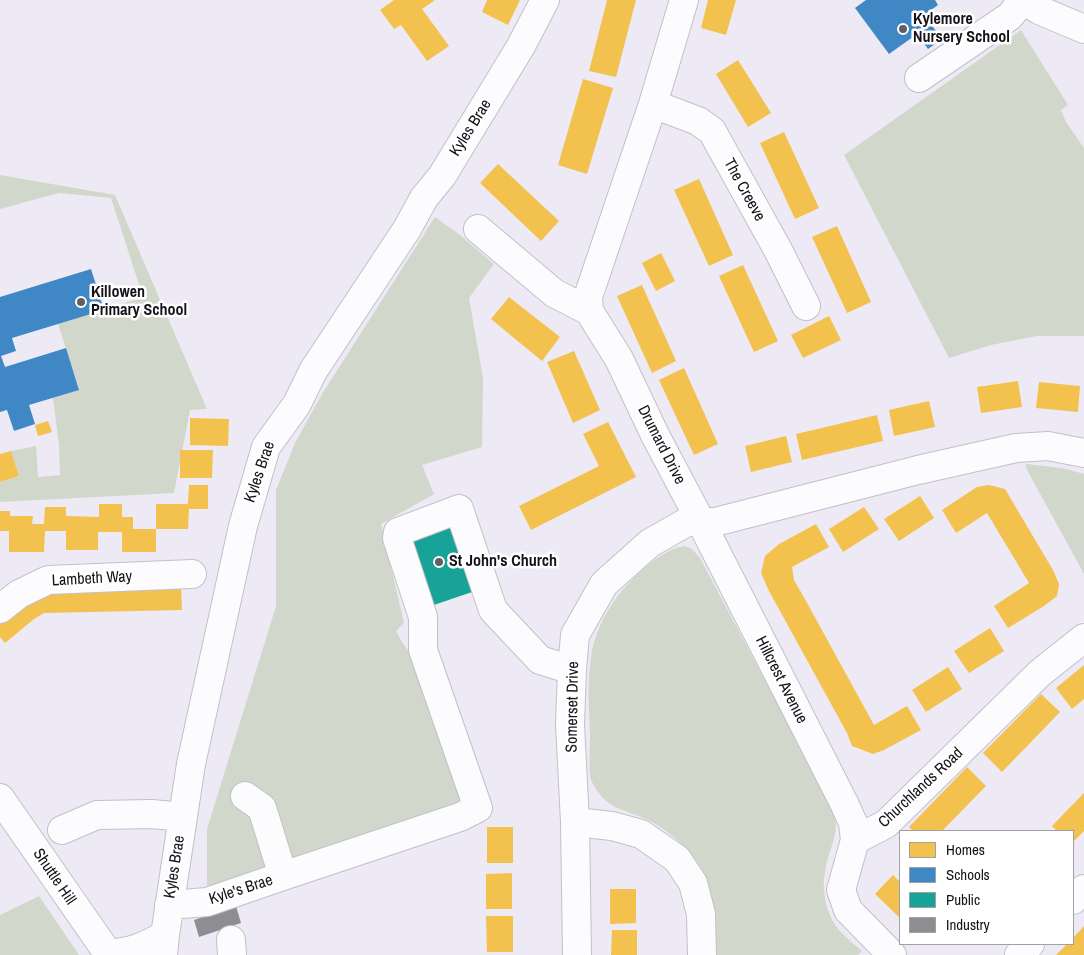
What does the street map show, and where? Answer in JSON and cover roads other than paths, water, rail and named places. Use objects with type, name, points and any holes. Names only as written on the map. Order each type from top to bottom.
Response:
[{"type":"street","name":"Kyles Brae","points":[[164,945],[191,764],[243,526],[266,447],[296,404],[313,371],[407,229],[424,198],[442,176],[521,46],[546,0]]},
{"type":"street","points":[[589,311],[588,297],[653,104],[684,0]]},
{"type":"street","points":[[919,78],[1010,16],[1023,0],[1039,10],[1084,29]]},
{"type":"street","name":"The Creeve","points":[[653,104],[698,120],[712,131],[778,250],[806,306]]},
{"type":"street","points":[[478,229],[554,293],[589,311]]},
{"type":"street","name":"Drumard Drive","points":[[589,311],[619,359],[655,435],[701,522]]},
{"type":"street","points":[[701,522],[715,522],[918,470],[1016,448],[1048,446],[1084,453]]},
{"type":"street","name":"Kyle's Brae","points":[[169,904],[207,902],[460,816],[478,808],[423,650],[424,617],[397,538],[398,532],[459,509],[493,610],[540,660],[572,670]]},
{"type":"street","name":"Somerset Drive","points":[[577,955],[575,822],[570,724],[575,635],[604,584],[650,543],[687,522],[701,522]]},
{"type":"street","name":"Hillcrest Avenue","points":[[701,522],[844,803],[853,823],[855,840]]},
{"type":"street","name":"Lambeth Way","points":[[0,609],[19,594],[48,580],[192,574]]},
{"type":"street","name":"Churchlands Road","points":[[855,840],[886,824],[1040,674],[1084,638]]},
{"type":"street","points":[[244,796],[262,808],[283,876]]},
{"type":"street","name":"Shuttle Hill","points":[[0,798],[109,955],[130,952],[149,944],[164,945]]},
{"type":"street","points":[[62,830],[97,815],[152,814],[183,817]]},
{"type":"street","points":[[575,822],[612,826],[641,834],[677,859],[692,883],[701,914],[702,955]]},
{"type":"street","points":[[855,840],[841,890],[848,910],[892,955]]},
{"type":"street","points":[[1074,899],[1084,889]]},
{"type":"street","points":[[1019,955],[1029,945]]},
{"type":"place","name":"Kylemore Nursery School","points":[[903,29]]},
{"type":"place","name":"Killowen Primary School","points":[[81,302]]},
{"type":"place","name":"St John's Church","points":[[439,562]]}]
